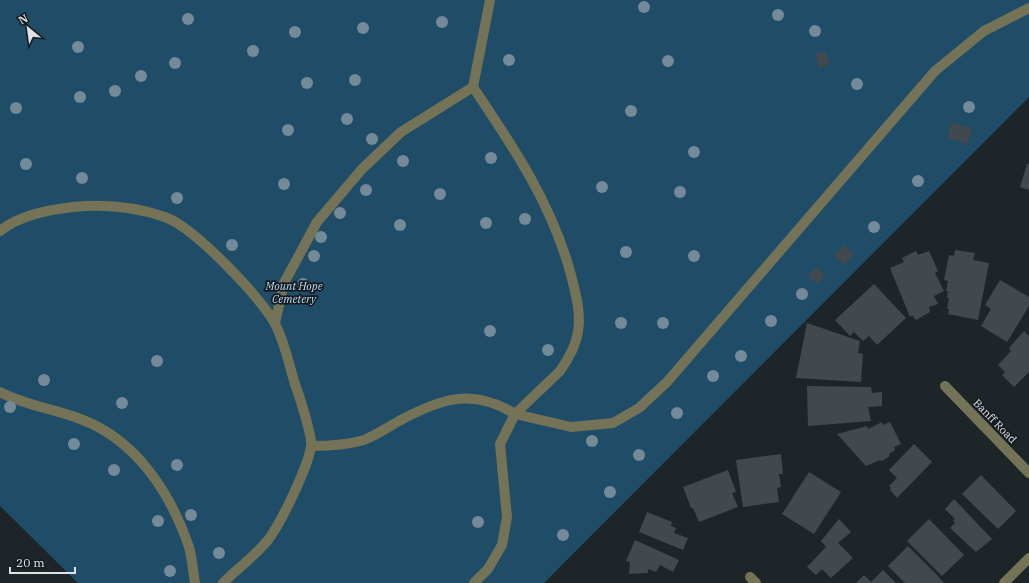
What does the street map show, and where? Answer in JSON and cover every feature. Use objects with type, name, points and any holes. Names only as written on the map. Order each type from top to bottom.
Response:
[{"type":"street","points":[[474,583],[488,569],[502,544],[507,517],[500,444],[515,414],[563,368],[577,335],[579,306],[567,260],[549,212],[523,163],[473,87],[490,0]]},
{"type":"street","points":[[312,446],[339,445],[364,440],[443,400],[461,398],[478,400],[507,409],[515,414],[571,427],[613,423],[639,408],[667,382],[935,71],[984,31],[1029,8]]},
{"type":"street","points":[[274,324],[284,283],[322,216],[362,169],[401,132],[473,87]]},
{"type":"street","points":[[0,231],[9,224],[36,214],[51,210],[83,206],[113,206],[166,217],[183,228],[213,252],[244,285],[274,324],[302,406],[312,446],[294,494],[268,540],[223,583]]},
{"type":"street","name":"Banff Road","points":[[945,386],[1029,474]]},
{"type":"street","points":[[0,392],[12,398],[83,420],[97,426],[134,453],[168,497],[189,548],[195,583]]},
{"type":"street","points":[[1004,583],[1029,558]]},
{"type":"green space","name":"Mount Hope Cemetery","points":[[0,0],[1029,0],[1029,97],[544,583],[78,583],[0,506]]},
{"type":"building","points":[[825,51],[830,64],[819,68],[815,54]]},
{"type":"building","points":[[952,122],[972,129],[967,144],[947,138]]},
{"type":"building","points":[[1027,164],[1029,164],[1029,190],[1020,187]]},
{"type":"building","points":[[844,245],[854,255],[844,265],[834,255]]},
{"type":"building","points":[[955,250],[975,253],[973,260],[989,263],[978,320],[948,314],[949,309],[947,309],[949,298],[947,298],[948,291],[946,291],[948,281],[944,280],[949,255],[954,256]]},
{"type":"building","points":[[916,251],[918,255],[929,251],[938,271],[935,273],[944,291],[934,296],[938,304],[929,307],[930,312],[916,320],[912,315],[910,317],[890,268],[904,262],[902,258]]},
{"type":"building","points":[[817,267],[825,275],[817,284],[808,275]]},
{"type":"building","points":[[1000,280],[1029,297],[1029,306],[1007,342],[981,326],[991,309],[985,305]]},
{"type":"building","points":[[874,284],[906,318],[877,345],[869,336],[863,341],[854,332],[850,336],[835,320]]},
{"type":"building","points":[[807,323],[860,341],[858,353],[863,354],[861,382],[796,378]]},
{"type":"building","points":[[1024,331],[1029,336],[1029,372],[1014,387],[1002,375],[1005,372],[998,365],[1011,351],[1009,348]]},
{"type":"building","points":[[807,386],[871,387],[872,393],[882,392],[882,406],[868,407],[871,421],[808,426]]},
{"type":"building","points":[[882,422],[883,425],[890,422],[901,444],[894,447],[895,450],[889,454],[890,456],[882,461],[880,460],[866,466],[837,434],[867,426],[868,429]]},
{"type":"building","points":[[914,444],[932,462],[897,498],[890,490],[891,488],[889,486],[897,478],[889,470]]},
{"type":"building","points":[[781,454],[783,474],[779,474],[781,487],[777,488],[779,502],[743,507],[736,460]]},
{"type":"building","points":[[728,470],[736,492],[732,493],[738,507],[699,522],[693,508],[691,508],[683,487]]},
{"type":"building","points":[[809,472],[841,492],[814,534],[782,514]]},
{"type":"building","points":[[981,475],[1016,511],[998,529],[962,494]]},
{"type":"building","points":[[954,499],[992,539],[976,552],[950,528],[955,523],[953,521],[955,519],[945,509]]},
{"type":"building","points":[[647,512],[672,522],[671,526],[676,528],[674,533],[688,538],[683,550],[639,532]]},
{"type":"building","points":[[839,519],[851,532],[838,543],[853,558],[831,578],[822,569],[816,575],[807,567],[826,547],[821,541]]},
{"type":"building","points":[[929,519],[964,555],[942,576],[907,541]]},
{"type":"building","points":[[635,540],[679,560],[673,572],[660,565],[656,572],[648,569],[648,573],[629,574],[630,562],[626,561]]},
{"type":"building","points":[[908,546],[944,583],[905,583],[888,566]]},
{"type":"building","points":[[883,570],[896,583],[856,583],[864,575],[871,582]]}]
